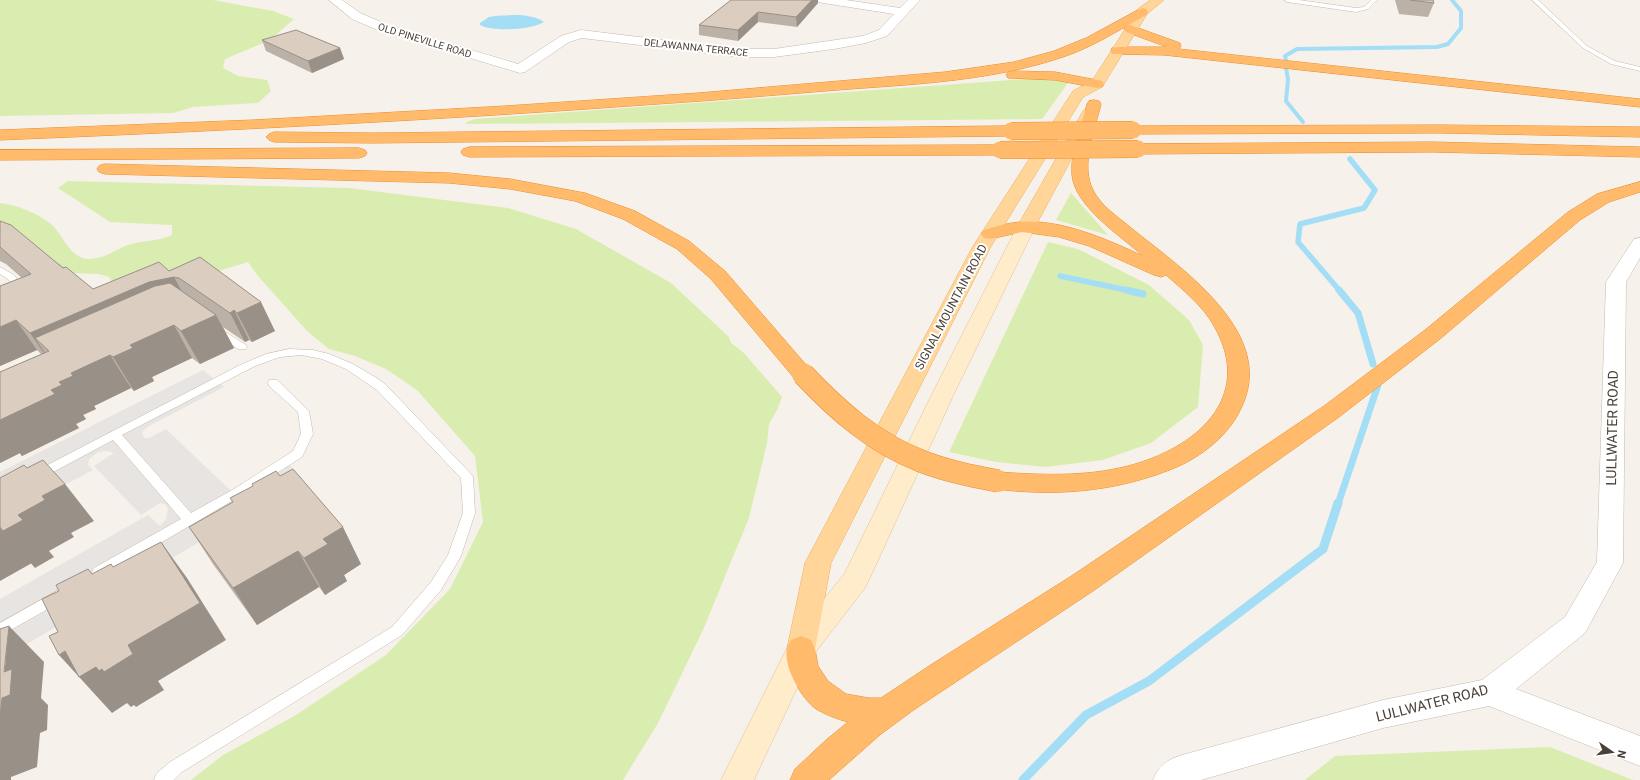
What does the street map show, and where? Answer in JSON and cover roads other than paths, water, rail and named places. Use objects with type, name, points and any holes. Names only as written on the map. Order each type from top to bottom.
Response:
[{"type":"highway","points":[[0,135],[436,115],[636,102],[956,76],[1023,64],[1060,54],[1080,46],[1142,12]]},
{"type":"highway","points":[[1130,29],[1164,43],[1221,57]]},
{"type":"highway","points":[[1117,51],[1164,52],[1221,57],[1640,103]]},
{"type":"highway","points":[[803,89],[1029,74],[1066,77],[1097,84]]},
{"type":"highway","points":[[0,166],[449,178],[510,184],[579,197],[629,216],[683,245],[718,275],[828,401],[856,426],[897,451],[940,468],[998,481],[1037,484],[1085,483],[1130,475],[1159,465],[1188,451],[1214,430],[1234,405],[1240,380],[1237,354],[1229,332],[1219,315],[1184,281],[1110,219],[1092,201],[1082,184],[1079,167],[1094,104]]},
{"type":"highway","points":[[0,135],[373,138],[1133,130],[1440,129],[1640,132]]},
{"type":"highway","points":[[454,152],[1432,147],[1640,152]]},
{"type":"highway","points":[[0,155],[374,153]]},
{"type":"highway","points":[[806,780],[848,742],[885,712],[1076,588],[1316,422],[1413,350],[1574,216],[1603,198],[1640,187]]},
{"type":"highway","points":[[990,234],[1026,227],[1047,229],[1088,241],[1184,281]]},
{"type":"highway","points":[[801,649],[803,669],[810,682],[821,694],[835,704],[851,711],[868,713],[885,712]]},
{"type":"main road","points":[[1094,104],[1097,97],[1097,84],[1130,29],[1142,12],[1158,0]]},
{"type":"main road","name":"SIGNAL MOUNTAIN ROAD","points":[[801,649],[818,563],[977,256],[1078,94],[1097,84]]},
{"type":"main road","name":"SIGNAL MOUNTAIN ROAD","points":[[737,780],[801,649],[855,580],[942,396],[1026,227],[1094,104]]},
{"type":"street","name":"OLD PINEVILLE ROAD","points":[[334,0],[356,16],[384,28],[520,69]]},
{"type":"street","points":[[823,0],[904,12]]},
{"type":"street","name":"DELAWANNA TERRACE","points":[[520,69],[564,39],[581,34],[739,54],[774,53],[834,45],[866,39],[883,33],[914,0]]},
{"type":"street","name":"LULLWATER ROAD","points":[[1169,780],[1182,770],[1219,759],[1383,714],[1489,692],[1575,625],[1610,563],[1616,282],[1640,243]]},
{"type":"street","points":[[1489,692],[1640,751]]},
{"type":"lane","points":[[1287,0],[1356,10],[1366,8],[1374,0]]},
{"type":"lane","points":[[1535,0],[1584,47],[1613,63],[1640,70]]},
{"type":"lane","points":[[0,270],[11,277],[19,289],[0,302]]},
{"type":"lane","points":[[209,324],[242,347]]},
{"type":"lane","points":[[27,481],[215,382],[252,364],[289,352],[305,353],[337,361],[368,376],[381,387],[467,477],[469,513],[454,556],[436,586],[397,631],[176,767],[162,780]]},
{"type":"lane","points":[[88,578],[190,520],[266,475],[298,454],[307,434],[303,412],[273,383]]},
{"type":"lane","points":[[115,435],[190,520]]},
{"type":"lane","points":[[0,630],[68,590]]},
{"type":"water","points":[[527,16],[544,22],[530,27],[512,29],[494,29],[480,25],[480,23],[489,17]]},
{"type":"waterway","points":[[1286,61],[1285,56],[1297,49],[1437,47],[1448,44],[1461,28],[1461,11],[1452,0]]},
{"type":"waterway","points":[[1286,68],[1288,79],[1286,101],[1303,122]]},
{"type":"waterway","points":[[1340,291],[1298,242],[1300,224],[1364,208],[1375,190],[1350,159]]},
{"type":"waterway","points":[[1060,276],[1131,291]]},
{"type":"waterway","points":[[1126,290],[1143,294]]},
{"type":"waterway","points":[[1339,290],[1358,313],[1373,364]]},
{"type":"waterway","points":[[1338,504],[1379,382]]},
{"type":"waterway","points":[[1023,780],[1086,715],[1149,681],[1323,549],[1338,503]]}]
